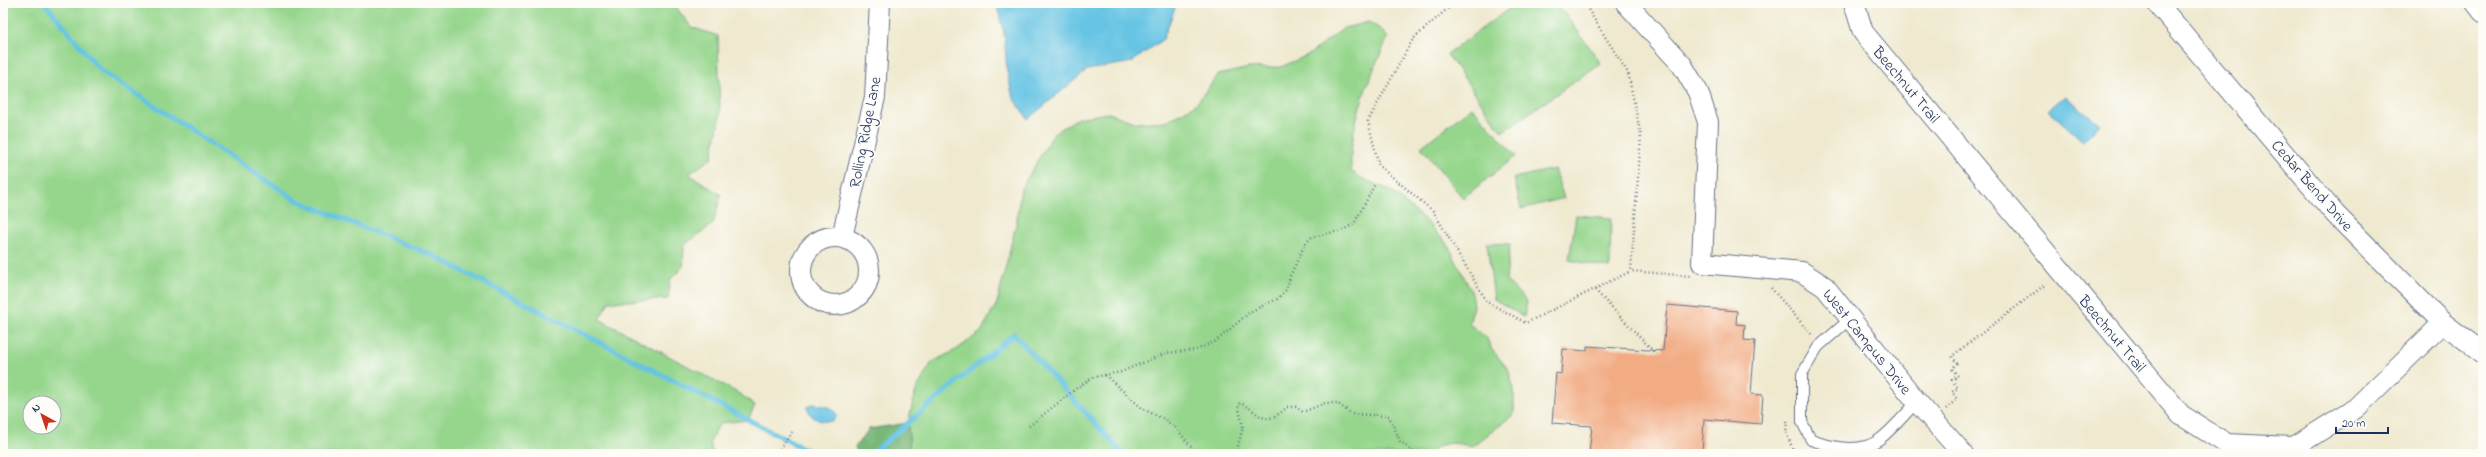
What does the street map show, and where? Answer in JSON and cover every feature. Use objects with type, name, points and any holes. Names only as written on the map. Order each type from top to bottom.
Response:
[{"type":"street","name":"Rolling Ridge Lane","points":[[842,237],[875,97],[880,3]]},
{"type":"street","name":"West Campus Drive","points":[[1626,3],[1682,65],[1698,92],[1708,122],[1702,262],[1802,272],[1825,287],[1959,453]]},
{"type":"street","name":"Beechnut Trail","points":[[1854,3],[1863,32],[2182,415],[2227,444],[2294,447],[2356,408],[2443,323]]},
{"type":"street","name":"Cedar Bend Drive","points":[[2157,3],[2335,214],[2443,323],[2483,353]]},
{"type":"street","points":[[2476,3],[2483,12]]},
{"type":"lane","points":[[1850,319],[1818,347],[1802,374],[1802,422],[1811,440],[1831,447],[1858,447],[1879,440],[1917,402]]},
{"type":"path","points":[[1454,3],[1413,39],[1368,121],[1379,166],[1433,210],[1487,302],[1526,323],[1631,271],[1692,277]]},
{"type":"path","points":[[1584,3],[1628,73],[1641,136],[1631,271]]},
{"type":"path","points":[[1029,426],[1064,397],[1094,377],[1121,372],[1166,353],[1196,350],[1216,341],[1235,327],[1250,312],[1277,299],[1287,289],[1290,276],[1305,244],[1312,237],[1343,230],[1354,224],[1375,184]]},
{"type":"path","points":[[1945,409],[1957,399],[1952,392],[1958,388],[1952,380],[1958,376],[1952,369],[1957,363],[1952,356],[2046,284]]},
{"type":"path","points":[[1769,286],[1803,322],[1814,337],[1809,342]]},
{"type":"path","points":[[1595,290],[1656,354]]},
{"type":"path","points":[[1105,375],[1143,409],[1164,419],[1176,428],[1197,454]]},
{"type":"path","points":[[1236,454],[1243,426],[1238,405],[1240,402],[1257,416],[1267,419],[1278,416],[1287,407],[1296,407],[1303,412],[1325,403],[1337,403],[1352,414],[1389,416],[1400,441],[1415,454]]},
{"type":"path","points":[[1787,417],[1786,432],[1793,450],[1802,454]]},
{"type":"path","points":[[780,449],[793,430]]},
{"type":"green space","points":[[3,3],[673,3],[691,27],[718,36],[720,115],[712,158],[689,174],[721,195],[713,224],[684,245],[683,267],[670,280],[668,299],[609,302],[599,319],[738,393],[755,405],[748,420],[720,423],[710,442],[713,454],[3,454]]},
{"type":"green space","points":[[1517,3],[1557,3],[1601,63],[1502,132],[1447,54]]},
{"type":"green space","points":[[1369,22],[1380,29],[1388,38],[1361,103],[1353,137],[1351,171],[1363,179],[1390,190],[1425,220],[1448,245],[1472,293],[1474,306],[1469,324],[1486,337],[1492,350],[1508,369],[1514,389],[1514,414],[1472,447],[1455,443],[1444,444],[1434,449],[1430,454],[910,454],[908,423],[916,390],[932,362],[956,350],[981,332],[997,303],[1016,225],[1021,189],[1054,133],[1078,118],[1109,113],[1137,123],[1167,121],[1196,104],[1218,75],[1249,68],[1281,67],[1310,54],[1344,28]]},
{"type":"green space","points":[[1472,107],[1516,156],[1463,198],[1421,147]]},
{"type":"green space","points":[[1554,169],[1564,198],[1521,209],[1514,178]]},
{"type":"green space","points":[[1576,215],[1611,218],[1610,268],[1569,260]]},
{"type":"green space","points":[[1487,243],[1510,244],[1506,280],[1527,302],[1524,317],[1494,299]]},
{"type":"green space","points":[[908,423],[910,454],[858,454],[855,447],[869,429]]},
{"type":"water","points":[[996,3],[1177,3],[1163,39],[1132,62],[1087,70],[1028,119],[1013,98],[1007,72],[1004,33]]},
{"type":"water","points":[[2065,96],[2100,124],[2083,141],[2048,110]]},
{"type":"water","points":[[813,404],[830,408],[837,416],[833,421],[817,419],[811,415],[807,407]]},
{"type":"building","points":[[1667,305],[1737,311],[1736,324],[1745,325],[1744,340],[1755,341],[1751,394],[1763,395],[1761,424],[1704,419],[1702,454],[1589,454],[1592,426],[1552,423],[1556,373],[1561,374],[1563,349],[1587,351],[1587,346],[1663,351]]},
{"type":"waterway","points":[[45,3],[100,70],[296,200],[434,256],[814,454]]},
{"type":"waterway","points":[[871,454],[1014,334],[1123,454]]}]
